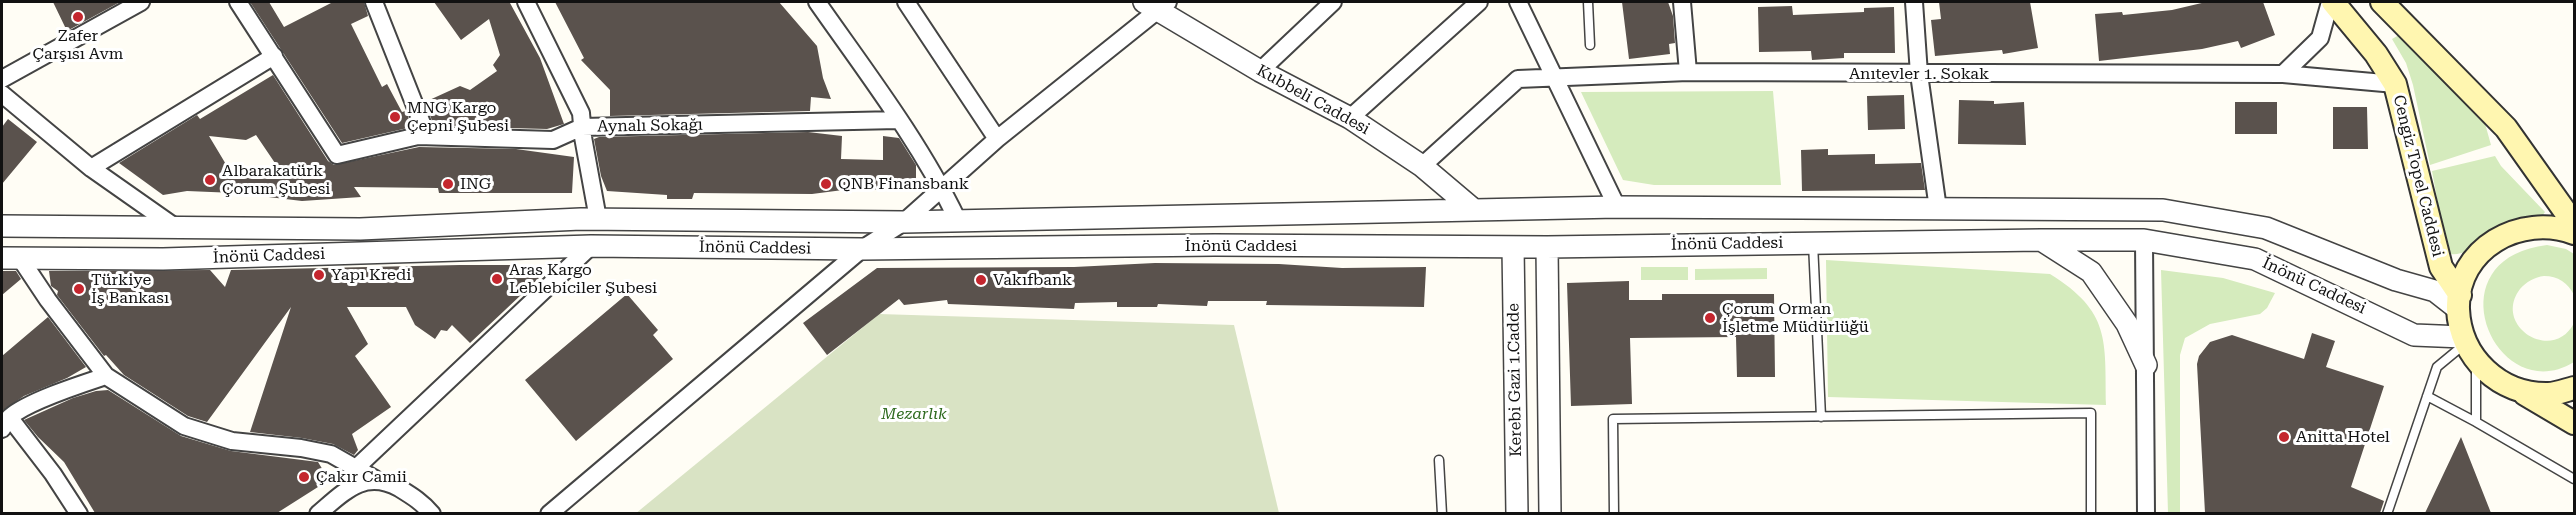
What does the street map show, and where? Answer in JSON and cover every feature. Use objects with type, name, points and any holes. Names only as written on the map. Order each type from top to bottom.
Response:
[{"type":"main road","name":"Cengiz Topel Caddesi","points":[[2331,2],[2376,54],[2395,84],[2441,267],[2459,302]]},
{"type":"main road","points":[[2382,2],[2506,128],[2574,224]]},
{"type":"main road","points":[[2574,233],[2558,227],[2532,226],[2506,233],[2484,248],[2468,270],[2459,302],[2468,347],[2496,380],[2522,392],[2574,423]]},
{"type":"main road","points":[[2522,392],[2549,394],[2574,388]]},
{"type":"street","points":[[2,79],[141,2]]},
{"type":"street","name":"Aynalı Sokağı","points":[[238,2],[337,155],[418,136],[552,140],[582,127],[898,120]]},
{"type":"street","points":[[374,2],[427,136]]},
{"type":"street","points":[[526,2],[581,113],[598,219]]},
{"type":"street","points":[[817,2],[942,188],[957,219]]},
{"type":"street","points":[[906,2],[997,140]]},
{"type":"street","points":[[1260,71],[1333,2]]},
{"type":"street","points":[[1350,118],[1479,2]]},
{"type":"street","points":[[1518,2],[1617,207]]},
{"type":"street","points":[[1682,2],[1688,72]]},
{"type":"street","points":[[1914,2],[1919,74],[1938,209]]},
{"type":"street","points":[[2283,74],[2320,38],[2331,2]]},
{"type":"street","points":[[549,513],[862,249],[904,222],[1157,4]]},
{"type":"street","name":"Kubbeli Caddesi","points":[[1157,4],[1260,71],[1350,118],[1422,166],[1474,210]]},
{"type":"street","points":[[91,168],[274,56]]},
{"type":"street","name":"Anıtevler 1. Sokak","points":[[1422,166],[1518,79],[1688,72],[2283,74],[2395,84]]},
{"type":"street","points":[[2,94],[91,168],[175,227]]},
{"type":"street","name":"İnönü Caddesi","points":[[2,226],[360,229],[598,219],[904,222],[957,219],[1617,207],[2163,210],[2266,228],[2396,280],[2435,291],[2459,302]]},
{"type":"street","points":[[2041,240],[2091,272],[2127,324],[2146,365]]},
{"type":"street","points":[[2144,240],[2146,513]]},
{"type":"street","name":"İnönü Caddesi","points":[[11,258],[163,259],[591,246],[862,249],[1215,245],[1547,247],[2144,240],[2255,259],[2414,334],[2468,347]]},
{"type":"street","points":[[357,467],[591,246]]},
{"type":"street","name":"Kerebi Gazi 1.Cadde","points":[[1513,247],[1517,513]]},
{"type":"street","name":"Kerebi Gazi 1.Cadde","points":[[1547,247],[1550,513]]},
{"type":"street","points":[[11,258],[48,300],[106,376],[184,426],[232,441],[301,448],[331,454],[375,479],[389,482],[419,500],[432,513]]},
{"type":"street","points":[[79,513],[53,474],[6,423],[66,390],[106,376]]},
{"type":"street","points":[[318,513],[357,484],[375,479]]},
{"type":"lane","points":[[1588,2],[1590,45]]},
{"type":"lane","points":[[1813,243],[1821,417]]},
{"type":"lane","points":[[2387,513],[2437,367],[2468,347],[2476,422]]},
{"type":"lane","points":[[2427,396],[2574,479]]},
{"type":"lane","points":[[1614,513],[1613,419],[2091,413],[2091,513]]},
{"type":"lane","points":[[1439,460],[1442,513]]},
{"type":"green space","points":[[2399,35],[2484,120],[2491,145],[2430,165],[2413,85],[2406,63],[2392,39]]},
{"type":"green space","points":[[1773,91],[1781,185],[1654,185],[1623,180],[1581,92]]},
{"type":"green space","points":[[2495,156],[2501,166],[2545,212],[2542,216],[2509,224],[2470,250],[2462,253],[2447,253],[2432,171]]},
{"type":"green space","points":[[2547,245],[2566,249],[2574,254],[2574,295],[2562,281],[2544,276],[2525,284],[2513,303],[2514,316],[2519,327],[2540,340],[2553,340],[2565,335],[2574,323],[2574,362],[2546,371],[2520,366],[2500,350],[2487,327],[2484,301],[2491,276],[2511,256]]},
{"type":"green space","points":[[1826,260],[2050,274],[2084,301],[2100,329],[2104,345],[2106,405],[1828,397]]},
{"type":"green space","points":[[1641,267],[1688,267],[1688,280],[1641,280]]},
{"type":"green space","points":[[1767,268],[1767,279],[1695,280],[1695,269]]},
{"type":"green space","points":[[2161,270],[2223,278],[2275,293],[2267,308],[2260,314],[2210,324],[2185,338],[2180,355],[2180,513],[2168,513]]},
{"type":"green space","name":"Mezarlık","points":[[879,314],[1234,325],[1279,513],[635,514]]},
{"type":"building","name":"Zafer Çarşısı Avm","points":[[53,2],[120,2],[67,31]]},
{"type":"building","points":[[250,2],[269,2],[284,27],[333,2],[364,2],[368,16],[351,24],[382,87],[387,84],[402,112],[406,111],[412,127],[342,143]]},
{"type":"building","points":[[434,2],[512,2],[510,3],[540,58],[564,124],[547,129],[434,126],[425,102],[460,86],[470,90],[497,71],[493,65],[500,55],[489,19],[461,40]]},
{"type":"building","points":[[555,2],[779,2],[817,46],[823,78],[831,99],[811,97],[810,111],[610,116],[610,90],[581,60],[584,58]]},
{"type":"building","points":[[1622,2],[1668,2],[1673,16],[1675,43],[1669,44],[1670,54],[1629,59]]},
{"type":"building","points":[[1939,2],[2030,2],[2038,48],[2003,54],[2002,50],[1935,56],[1931,20],[1941,19]]},
{"type":"building","points":[[2206,2],[2263,2],[2275,35],[2241,48],[2238,41],[2202,49],[2099,61],[2095,14],[2122,12],[2123,15],[2172,10]]},
{"type":"building","points":[[1792,6],[1793,15],[1864,12],[1864,8],[1894,7],[1895,53],[1844,53],[1844,58],[1812,60],[1811,51],[1759,52],[1758,7]]},
{"type":"building","points":[[273,75],[328,161],[334,165],[419,147],[516,149],[574,157],[572,193],[439,193],[438,188],[354,187],[361,197],[302,201],[235,193],[187,191],[163,195],[119,163],[197,115],[200,119]],"holes":[[[256,135],[277,166],[233,176],[209,136],[246,140]]]},
{"type":"building","points":[[1904,95],[1905,129],[1868,130],[1867,96]]},
{"type":"building","points":[[1959,100],[1994,101],[1994,104],[2024,102],[2026,145],[1958,144]]},
{"type":"building","points":[[2235,102],[2277,102],[2277,134],[2235,134]]},
{"type":"building","points":[[2333,107],[2367,107],[2368,149],[2333,149]]},
{"type":"building","points":[[8,119],[37,142],[2,184],[2,127]]},
{"type":"building","points":[[808,132],[842,136],[841,159],[883,160],[883,136],[899,138],[916,165],[916,181],[905,189],[843,190],[812,194],[694,193],[692,199],[667,199],[667,195],[607,191],[601,176],[594,139],[599,137]]},
{"type":"building","points":[[1828,149],[1828,155],[1875,154],[1875,164],[1921,163],[1925,190],[1802,191],[1801,150]]},
{"type":"building","points":[[1155,263],[1279,264],[1342,268],[1426,267],[1424,307],[1266,305],[1267,301],[1208,301],[1207,306],[1158,304],[1157,307],[1117,307],[1117,302],[1075,303],[1074,309],[948,304],[947,300],[904,305],[899,299],[827,355],[803,323],[877,268],[1074,267]]},
{"type":"building","points":[[530,265],[540,268],[539,278],[470,343],[452,325],[447,331],[441,330],[435,339],[415,325],[406,307],[347,307],[368,344],[355,356],[391,407],[352,434],[358,450],[354,455],[333,444],[250,432],[291,307],[207,422],[188,416],[124,375],[106,355],[104,356],[57,295],[58,291],[51,286],[49,271],[210,270],[225,287],[231,270]]},
{"type":"building","points":[[2,271],[16,271],[21,279],[2,295]]},
{"type":"building","points":[[1629,281],[1629,300],[1662,300],[1662,294],[1774,294],[1775,377],[1737,377],[1736,337],[1630,338],[1632,404],[1571,406],[1567,283]]},
{"type":"building","points":[[627,294],[658,330],[653,335],[673,359],[576,441],[525,380]]},
{"type":"building","points":[[48,317],[86,367],[67,378],[24,396],[2,411],[2,356]]},
{"type":"building","name":"Anitta Hotel","points":[[2312,333],[2335,341],[2326,367],[2384,386],[2351,487],[2384,501],[2380,513],[2205,513],[2197,364],[2199,356],[2210,342],[2232,335],[2304,359]]},
{"type":"building","points":[[108,390],[181,436],[231,451],[318,462],[329,480],[277,513],[95,513],[64,462],[24,420],[73,398]]},
{"type":"building","points":[[2461,437],[2491,513],[2425,513]]},
{"type":"place","name":"Zafer Çarşısı Avm","points":[[78,17]]},
{"type":"place","name":"MNG Kargo Çepni Şubesi","points":[[395,117]]},
{"type":"place","name":"Albarakatürk Çorum Şubesi","points":[[210,180]]},
{"type":"place","name":"ING","points":[[448,184]]},
{"type":"place","name":"QNB Finansbank","points":[[826,184]]},
{"type":"place","name":"Yapı Kredi","points":[[319,275]]},
{"type":"place","name":"Aras Kargo Leblebiciler Şubesi","points":[[497,279]]},
{"type":"place","name":"Vakıfbank","points":[[981,280]]},
{"type":"place","name":"Türkiye İş Bankası","points":[[79,289]]},
{"type":"place","name":"Çorum Orman İşletme Müdürlüğü","points":[[1710,318]]},
{"type":"place","name":"Anitta Hotel","points":[[2284,437]]},
{"type":"place","name":"Çakır Camii","points":[[304,477]]}]
